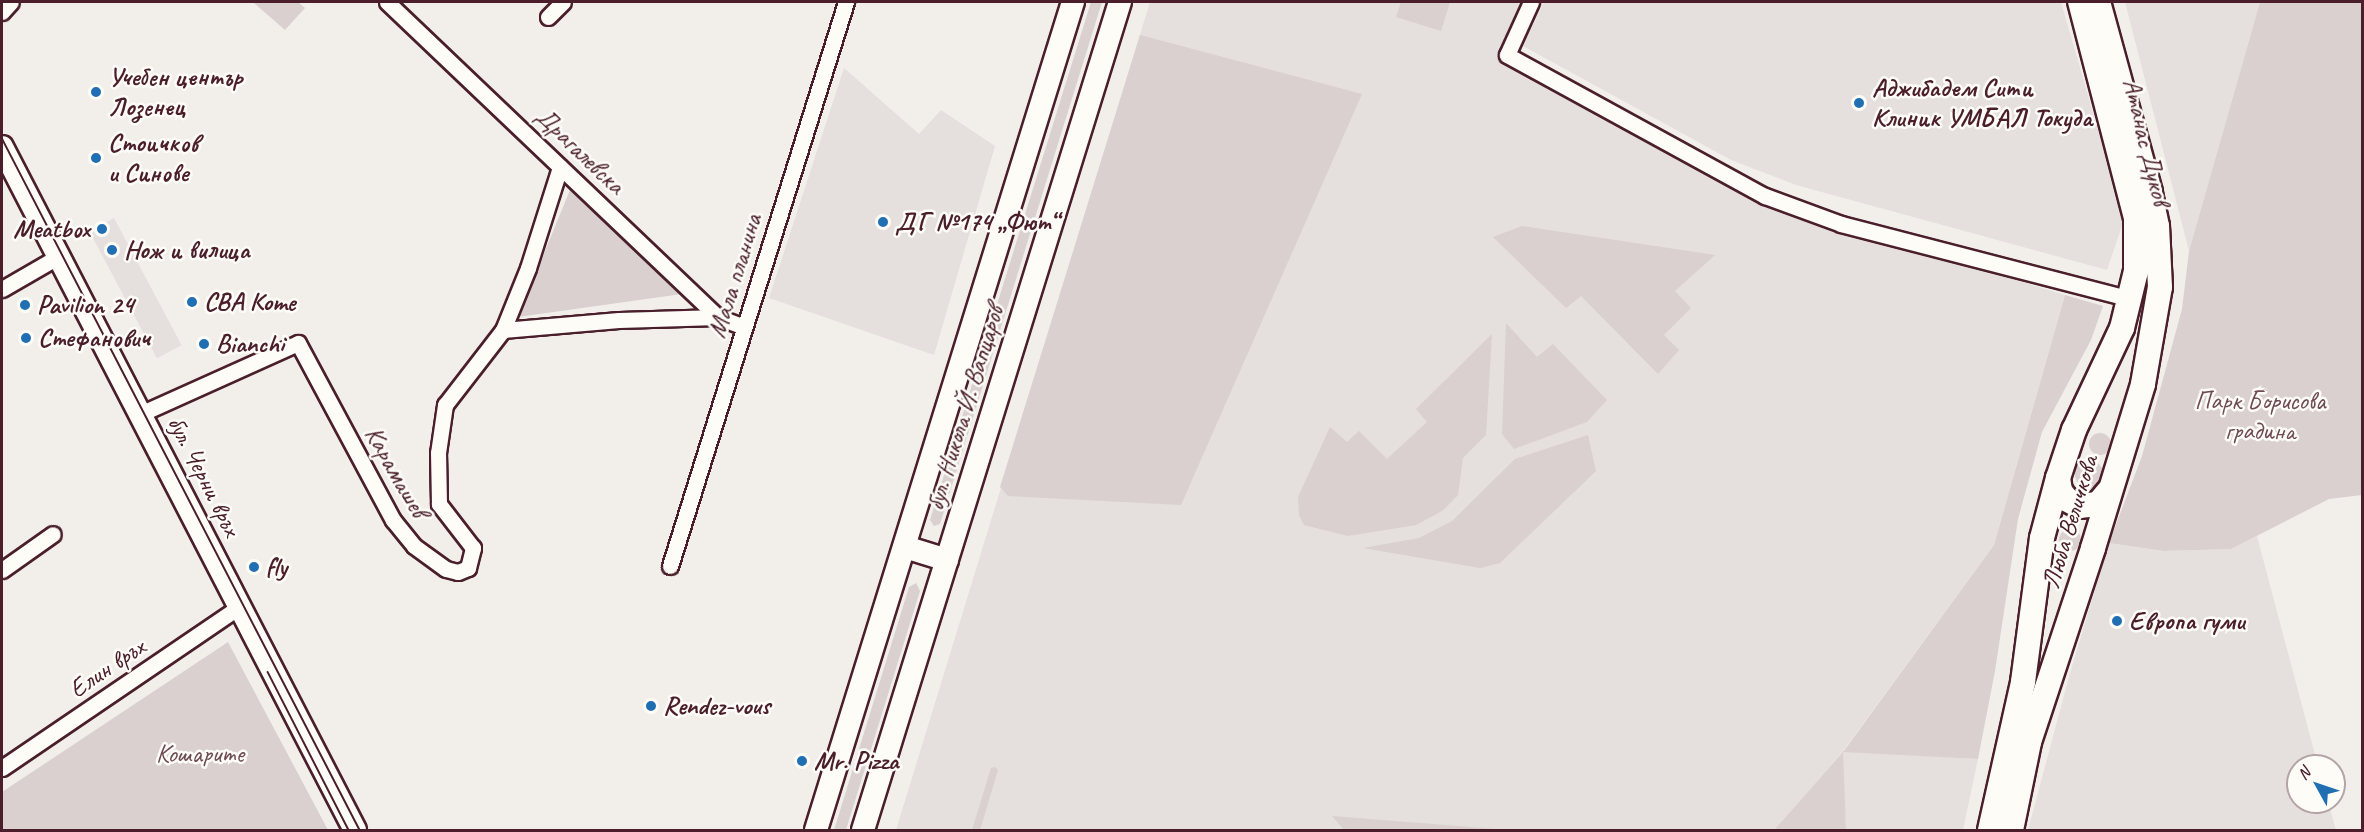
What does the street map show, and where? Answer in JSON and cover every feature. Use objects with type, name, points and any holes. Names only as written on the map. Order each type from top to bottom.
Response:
[{"type":"main road","name":"бул. Никола Й. Вапцаров","points":[[816,831],[1073,2]]},
{"type":"main road","name":"бул. Никола Й. Вапцаров","points":[[863,831],[1120,2]]},
{"type":"main road","name":"Атанас Дуков","points":[[2080,2],[2136,218],[2138,254],[2131,299]]},
{"type":"main road","name":"Атанас Дуков","points":[[2098,2],[2150,192],[2157,226]]},
{"type":"main road","name":"бул. Черни връх","points":[[2,147],[355,831]]},
{"type":"main road","name":"Люба Величкова","points":[[2011,831],[2029,742],[2093,548],[2108,492],[2143,384],[2160,287],[2157,226]]},
{"type":"main road","name":"Люба Величкова","points":[[1990,831],[2023,682],[2042,538],[2058,477],[2074,430],[2122,328],[2131,299]]},
{"type":"main road","points":[[2103,369],[2121,358],[2130,360],[2139,368],[2143,384]]},
{"type":"main road","points":[[2058,477],[2060,491],[2066,499],[2079,506],[2098,504],[2108,492]]},
{"type":"main road","points":[[905,547],[947,560]]},
{"type":"street","points":[[2,12],[11,2]]},
{"type":"street","name":"Драгалевска","points":[[387,2],[718,317],[744,327]]},
{"type":"street","points":[[548,17],[563,2]]},
{"type":"street","name":"Мала планина","points":[[670,566],[846,2]]},
{"type":"street","points":[[1531,2],[1507,55],[1766,196],[1841,224],[2131,299]]},
{"type":"street","name":"Карамашев","points":[[140,414],[298,343],[393,520],[414,546],[446,569],[458,572],[468,568],[473,548],[439,504],[438,453],[445,405],[503,330],[528,268],[560,167]]},
{"type":"street","points":[[2,290],[59,256]]},
{"type":"street","points":[[503,330],[618,320],[718,317]]},
{"type":"street","points":[[2,570],[53,534]]},
{"type":"street","name":"Елин връх","points":[[2,768],[239,607]]},
{"type":"shaded area","points":[[1150,2],[1521,2],[1499,53],[1781,205],[1862,233],[2065,295],[1994,545],[1843,751],[1978,759],[1963,830],[1846,830],[1842,753],[1774,830],[896,830]]},
{"type":"shaded area","name":"Аджибадем Сити Клиник УМБАЛ Токуда","points":[[1544,2],[2061,2],[2124,220],[2107,270],[1796,185],[1731,160],[1523,46]]},
{"type":"shaded area","points":[[2125,2],[2260,2],[2189,251]]},
{"type":"shaded area","name":"ДГ №174 „Фют“","points":[[844,68],[919,134],[941,110],[995,146],[934,355],[769,298]]},
{"type":"shaded area","points":[[114,218],[182,345],[157,358],[89,231]]},
{"type":"shaded area","points":[[2257,536],[2315,754],[2286,754],[2286,814],[2331,814],[2336,830],[2028,830],[2070,673],[2109,543],[2164,551],[2231,549]]},
{"type":"green space","points":[[253,2],[298,2],[305,8],[285,30]]},
{"type":"green space","points":[[1091,2],[1102,2],[940,524],[934,526],[930,520]]},
{"type":"green space","points":[[1401,2],[1450,2],[1441,31],[1396,17]]},
{"type":"green space","name":"Парк Борисова градина","points":[[2260,2],[2362,2],[2362,495],[2329,499],[2231,549],[2164,551],[2109,543],[2142,456],[2182,309],[2189,251]]},
{"type":"green space","points":[[1140,35],[1362,94],[1181,505],[1008,496],[1000,487]]},
{"type":"green space","points":[[572,185],[682,294],[518,317]]},
{"type":"green space","points":[[1522,226],[1715,255],[1675,291],[1691,308],[1664,335],[1679,350],[1658,374],[1581,296],[1566,308],[1493,237]]},
{"type":"green space","points":[[2065,295],[2103,306],[2091,340],[2042,432],[2018,519],[1995,671],[1978,759],[1843,752],[1994,545]]},
{"type":"green space","points":[[1506,323],[1537,357],[1553,344],[1607,400],[1587,422],[1514,449],[1502,434]]},
{"type":"green space","points":[[1492,334],[1486,435],[1463,458],[1458,495],[1442,511],[1416,525],[1348,536],[1304,525],[1299,515],[1298,497],[1330,427],[1347,442],[1359,431],[1387,459],[1427,422],[1416,409]]},
{"type":"green space","points":[[2100,433],[2110,440],[2111,444],[2104,454],[2100,455],[2090,448],[2089,444],[2096,434]]},
{"type":"green space","points":[[1588,435],[1596,471],[1500,563],[1480,568],[1363,548],[1419,538],[1452,521],[1515,459]]},
{"type":"green space","points":[[2089,460],[2099,464],[2103,474],[2099,484],[2089,488],[2079,484],[2075,474],[2079,464]]},
{"type":"green space","points":[[2070,529],[2078,532],[2081,540],[2078,548],[2070,551],[2062,548],[2059,540],[2062,532]]},
{"type":"green space","points":[[916,583],[920,591],[846,830],[834,830],[909,587]]},
{"type":"green space","name":"Кошарите","points":[[228,642],[328,830],[2,830],[2,792]]},
{"type":"green space","points":[[1843,752],[1846,830],[1774,830]]},
{"type":"green space","points":[[995,767],[998,770],[980,830],[972,830],[991,768]]},
{"type":"green space","points":[[1332,816],[1508,830],[1344,830]]},
{"type":"tram line","points":[[2,138],[360,830]]},
{"type":"tram line","points":[[268,672],[349,830]]},
{"type":"place","name":"Учебен център Лозенец","points":[[96,92]]},
{"type":"place","name":"Аджибадем Сити Клиник УМБАЛ Токуда","points":[[1859,103]]},
{"type":"place","name":"Стоичков и Синове","points":[[96,158]]},
{"type":"place","name":"ДГ №174 „Фют“","points":[[883,222]]},
{"type":"place","name":"Meatbox","points":[[102,229]]},
{"type":"place","name":"Нож и вилица","points":[[112,250]]},
{"type":"place","name":"CBA Kome","points":[[192,302]]},
{"type":"place","name":"Pavilion 24","points":[[25,305]]},
{"type":"place","name":"Стефанович","points":[[26,338]]},
{"type":"place","name":"Bianchi","points":[[204,344]]},
{"type":"place","name":"fly","points":[[254,567]]},
{"type":"place","name":"Европа гуми","points":[[2117,621]]},
{"type":"place","name":"Rendez-vous","points":[[651,706]]},
{"type":"place","name":"Mr. Pizza","points":[[802,761]]}]
